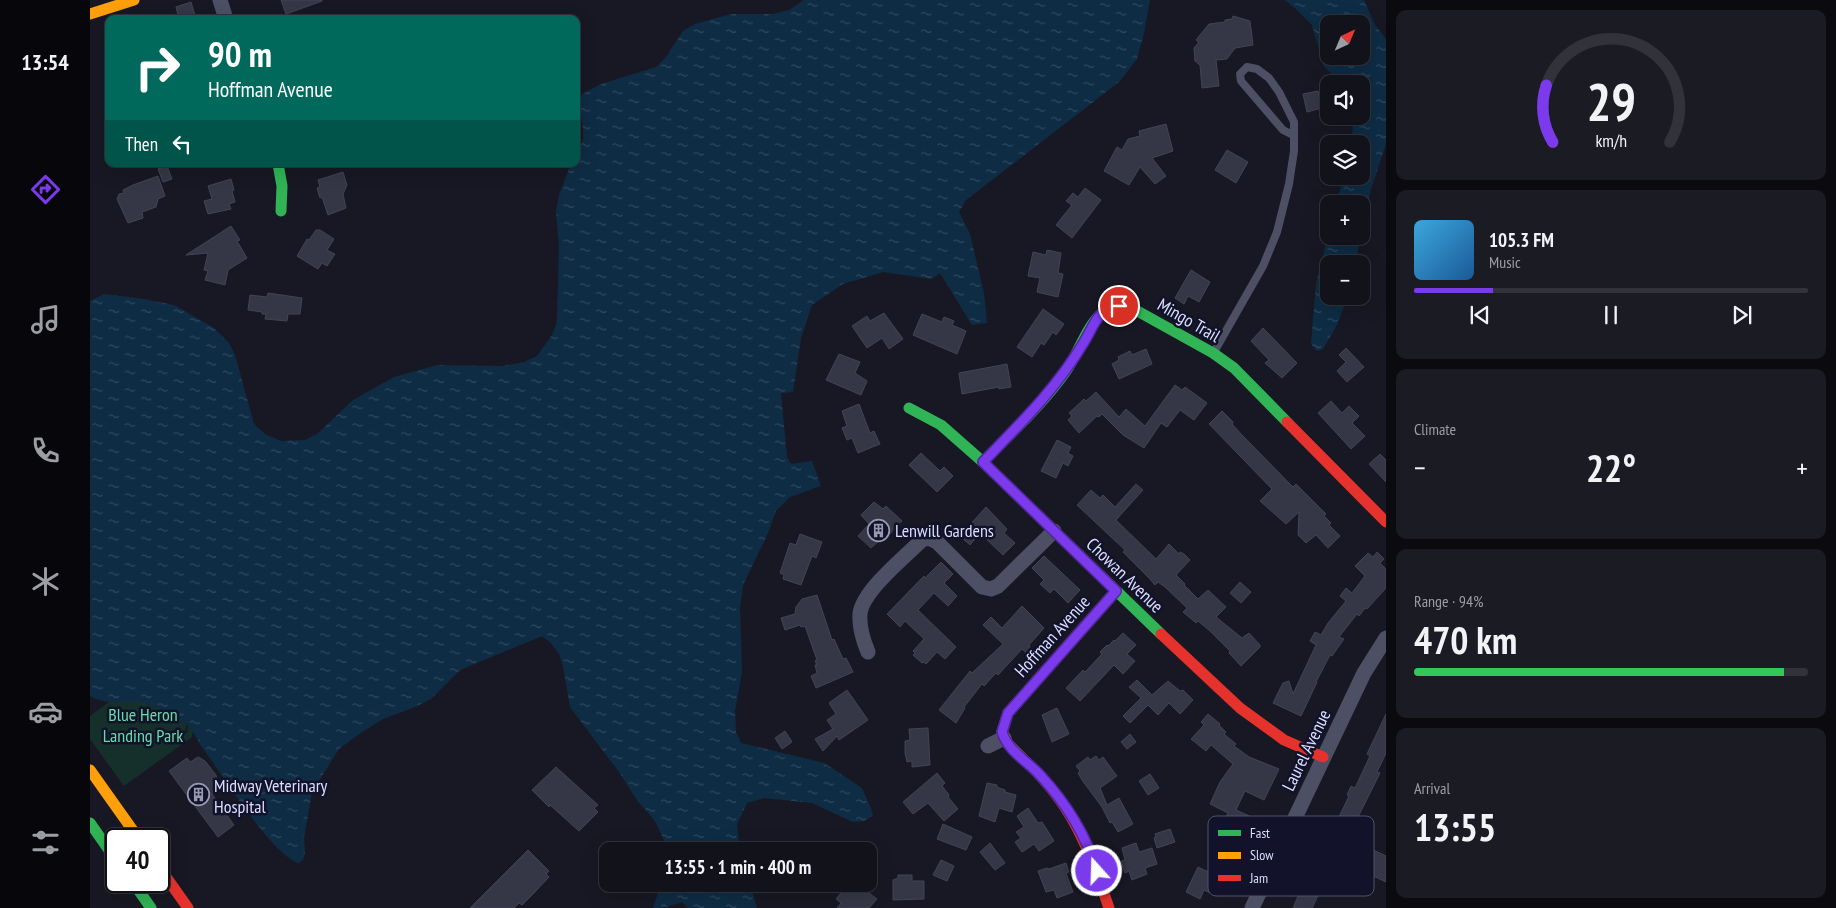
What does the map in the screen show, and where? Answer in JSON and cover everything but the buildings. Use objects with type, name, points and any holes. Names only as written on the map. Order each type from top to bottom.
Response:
[{"type":"street","points":[[90,14],[134,0]]},
{"type":"street","points":[[220,0],[225,15]]},
{"type":"street","points":[[279,167],[282,186],[281,211]]},
{"type":"street","name":"Mingo Trail","points":[[983,462],[1031,414],[1053,388],[1076,357],[1096,319],[1110,300],[1132,308],[1214,353],[1234,368],[1386,522]]},
{"type":"street","name":"Chowan Avenue","points":[[909,408],[941,425],[983,462],[1116,591],[1219,688],[1261,724],[1284,740],[1323,757]]},
{"type":"street","points":[[868,652],[861,626],[860,614],[862,604],[873,589],[924,538],[937,542],[982,587],[991,589],[998,586],[1054,531]]},
{"type":"street","name":"Hoffman Avenue","points":[[1004,738],[1002,732],[1008,713],[1116,591]]},
{"type":"street","name":"Laurel Avenue","points":[[1295,816],[1364,673],[1386,638]]},
{"type":"street","points":[[988,746],[1004,738],[1008,745],[1040,775],[1072,816],[1092,855],[1109,908]]},
{"type":"street","points":[[90,770],[131,828]]},
{"type":"street","points":[[90,824],[105,845]]},
{"type":"street","points":[[170,882],[188,908]]},
{"type":"street","points":[[140,893],[151,908]]},
{"type":"street","name":"Laurel Avenue","points":[[1252,908],[1258,896]]},
{"type":"lane","points":[[1214,353],[1263,266],[1276,232],[1289,184],[1294,151],[1294,122],[1279,92],[1269,78],[1257,69],[1247,67],[1240,74],[1241,81],[1283,130],[1293,135]]},
{"type":"green space","name":"Blue Heron Landing Park","points":[[151,671],[190,702],[185,733],[187,733],[196,684],[192,737],[124,786],[90,739],[90,716]]},
{"type":"water","points":[[804,0],[1150,0],[1137,59],[1119,82],[966,200],[959,212],[970,234],[984,293],[987,323],[972,325],[940,273],[932,279],[883,272],[843,284],[812,305],[801,338],[793,392],[781,393],[787,457],[791,464],[812,461],[821,486],[790,497],[776,511],[768,533],[743,585],[740,608],[742,672],[735,711],[736,732],[741,743],[824,763],[862,788],[873,816],[864,821],[853,822],[812,803],[764,798],[747,803],[737,824],[739,842],[665,842],[655,821],[637,800],[619,772],[570,707],[559,654],[551,643],[542,636],[460,670],[431,699],[383,719],[339,749],[312,792],[304,838],[305,853],[303,860],[299,863],[288,857],[261,830],[183,721],[150,705],[138,702],[108,702],[90,696],[90,301],[104,294],[174,305],[214,328],[229,343],[235,355],[254,424],[265,434],[281,441],[305,440],[317,434],[353,400],[394,377],[438,365],[502,366],[524,362],[537,356],[552,335],[557,322],[559,245],[556,212],[559,195],[570,167],[580,167],[580,147],[583,132],[580,104],[582,94],[601,84],[656,67],[666,57],[683,31],[695,24],[731,14],[773,14],[789,10]]},
{"type":"water","points":[[1285,0],[1364,0],[1375,25],[1386,39],[1386,144],[1370,195],[1339,195],[1341,185],[1370,185],[1370,135],[1352,135],[1353,125],[1370,125],[1370,75],[1333,75],[1323,65],[1370,65],[1370,15],[1320,15],[1320,53],[1312,25]]},
{"type":"water","points":[[1326,245],[1359,245],[1357,255],[1323,255]]},
{"type":"water","points":[[1320,267],[1320,305],[1345,305],[1337,325],[1323,349],[1317,351],[1311,344],[1316,283]]},
{"type":"water","points":[[658,892],[752,892],[757,908],[688,908],[682,902],[663,908],[653,908]]},
{"type":"traffic: fast","points":[[279,167],[282,186],[281,211]]},
{"type":"traffic: fast","points":[[983,462],[1057,383],[1095,320],[1103,312],[1115,307],[1132,308],[1213,353],[1234,368],[1287,422]]},
{"type":"traffic: fast","points":[[909,408],[941,425],[983,462],[1161,634]]},
{"type":"traffic: fast","points":[[90,823],[105,844]]},
{"type":"traffic: fast","points":[[140,893],[151,908]]},
{"type":"traffic: slow","points":[[90,14],[134,0]]},
{"type":"traffic: slow","points":[[1022,758],[1008,744],[1002,732],[1008,713],[1116,591]]},
{"type":"traffic: slow","points":[[90,770],[131,828]]},
{"type":"traffic: jam","points":[[1287,422],[1386,522]]},
{"type":"traffic: jam","points":[[1161,634],[1240,708],[1284,740],[1323,757]]},
{"type":"traffic: jam","points":[[1022,758],[1054,792],[1066,809],[1094,865],[1109,908]]},
{"type":"traffic: jam","points":[[170,883],[188,908]]},
{"type":"place","name":"Lenwill Gardens","points":[[879,530]]},
{"type":"place","name":"Midway Veterinary Hospital","points":[[198,795]]},
{"type":"route","points":[[1097,871],[1084,837],[1072,816],[1040,775],[1008,745],[1002,732],[1008,713],[1116,591],[983,462],[1031,414],[1053,388],[1076,357],[1096,319],[1102,312],[1119,306]]}]
